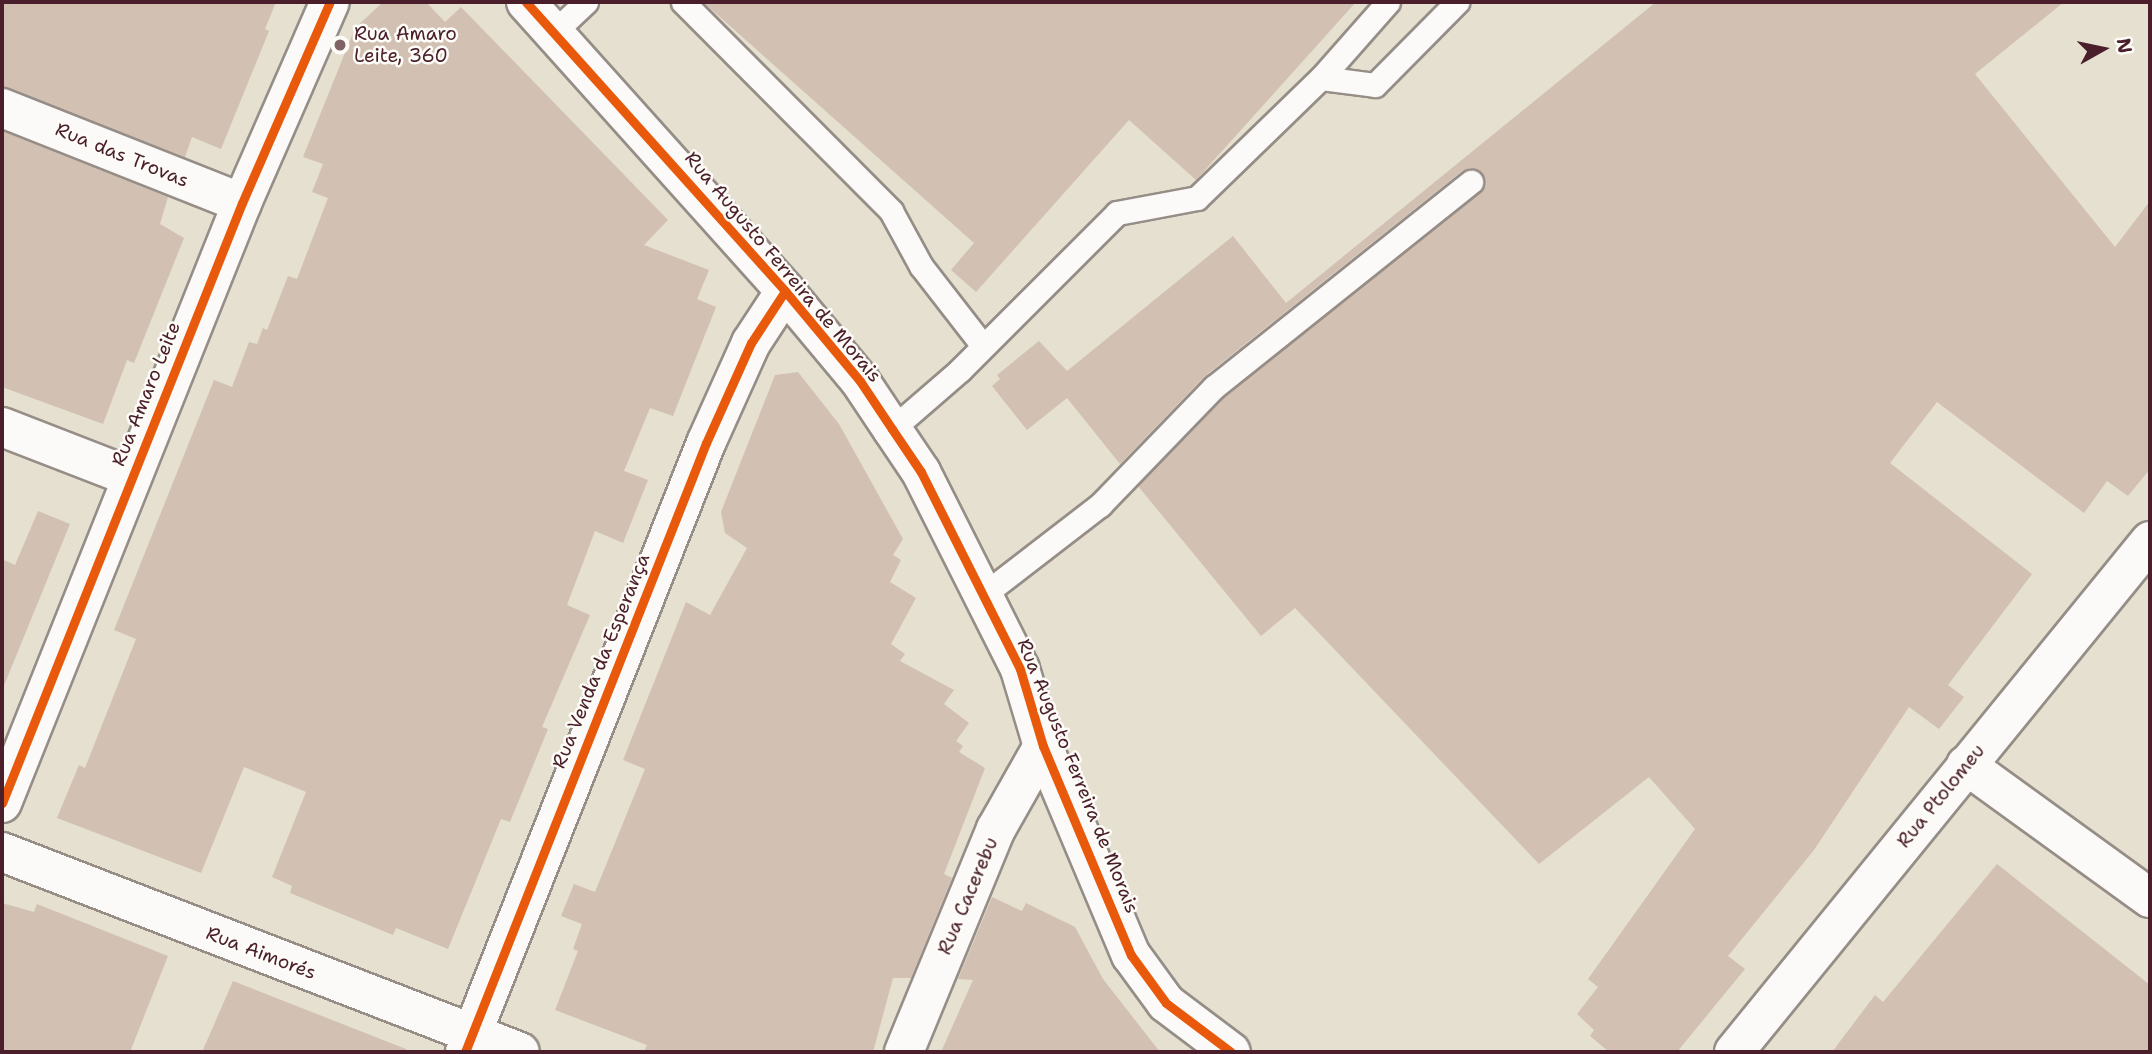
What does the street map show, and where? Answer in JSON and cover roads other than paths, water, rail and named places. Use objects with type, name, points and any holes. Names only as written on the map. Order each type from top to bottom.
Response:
[{"type":"street","name":"Rua Amaro Leite","points":[[2,803],[242,203],[330,2]]},
{"type":"street","name":"Rua Augusto Ferreira de Morais","points":[[526,2],[785,291],[860,381],[921,472],[1020,669],[1044,746],[1131,955],[1166,1003],[1230,1052]]},
{"type":"street","name":"Rua das Trovas","points":[[2,108],[242,203]]},
{"type":"street","name":"Rua Venda da Esperança","points":[[468,1043],[706,443],[751,343],[785,291]]},
{"type":"street","points":[[2,427],[131,477]]},
{"type":"street","name":"Rua Ptolomeu","points":[[1734,1052],[2150,541]]},
{"type":"street","name":"Rua Cacerebu","points":[[904,1052],[996,829],[1044,746]]},
{"type":"street","points":[[1966,765],[2150,898]]},
{"type":"street","name":"Rua Aimorés","points":[[2,852],[468,1043],[520,1052]]},
{"type":"lane","points":[[554,32],[586,2]]},
{"type":"lane","points":[[682,2],[891,211],[922,266],[983,346]]},
{"type":"lane","points":[[892,429],[983,346],[1117,213],[1197,198],[1321,78],[1388,2]]},
{"type":"lane","points":[[1321,78],[1375,85],[1457,2]]},
{"type":"lane","points":[[983,595],[1100,505],[1214,387],[1471,182]]},
{"type":"place","name":"Rua Amaro Leite, 360","points":[[340,45]]}]
